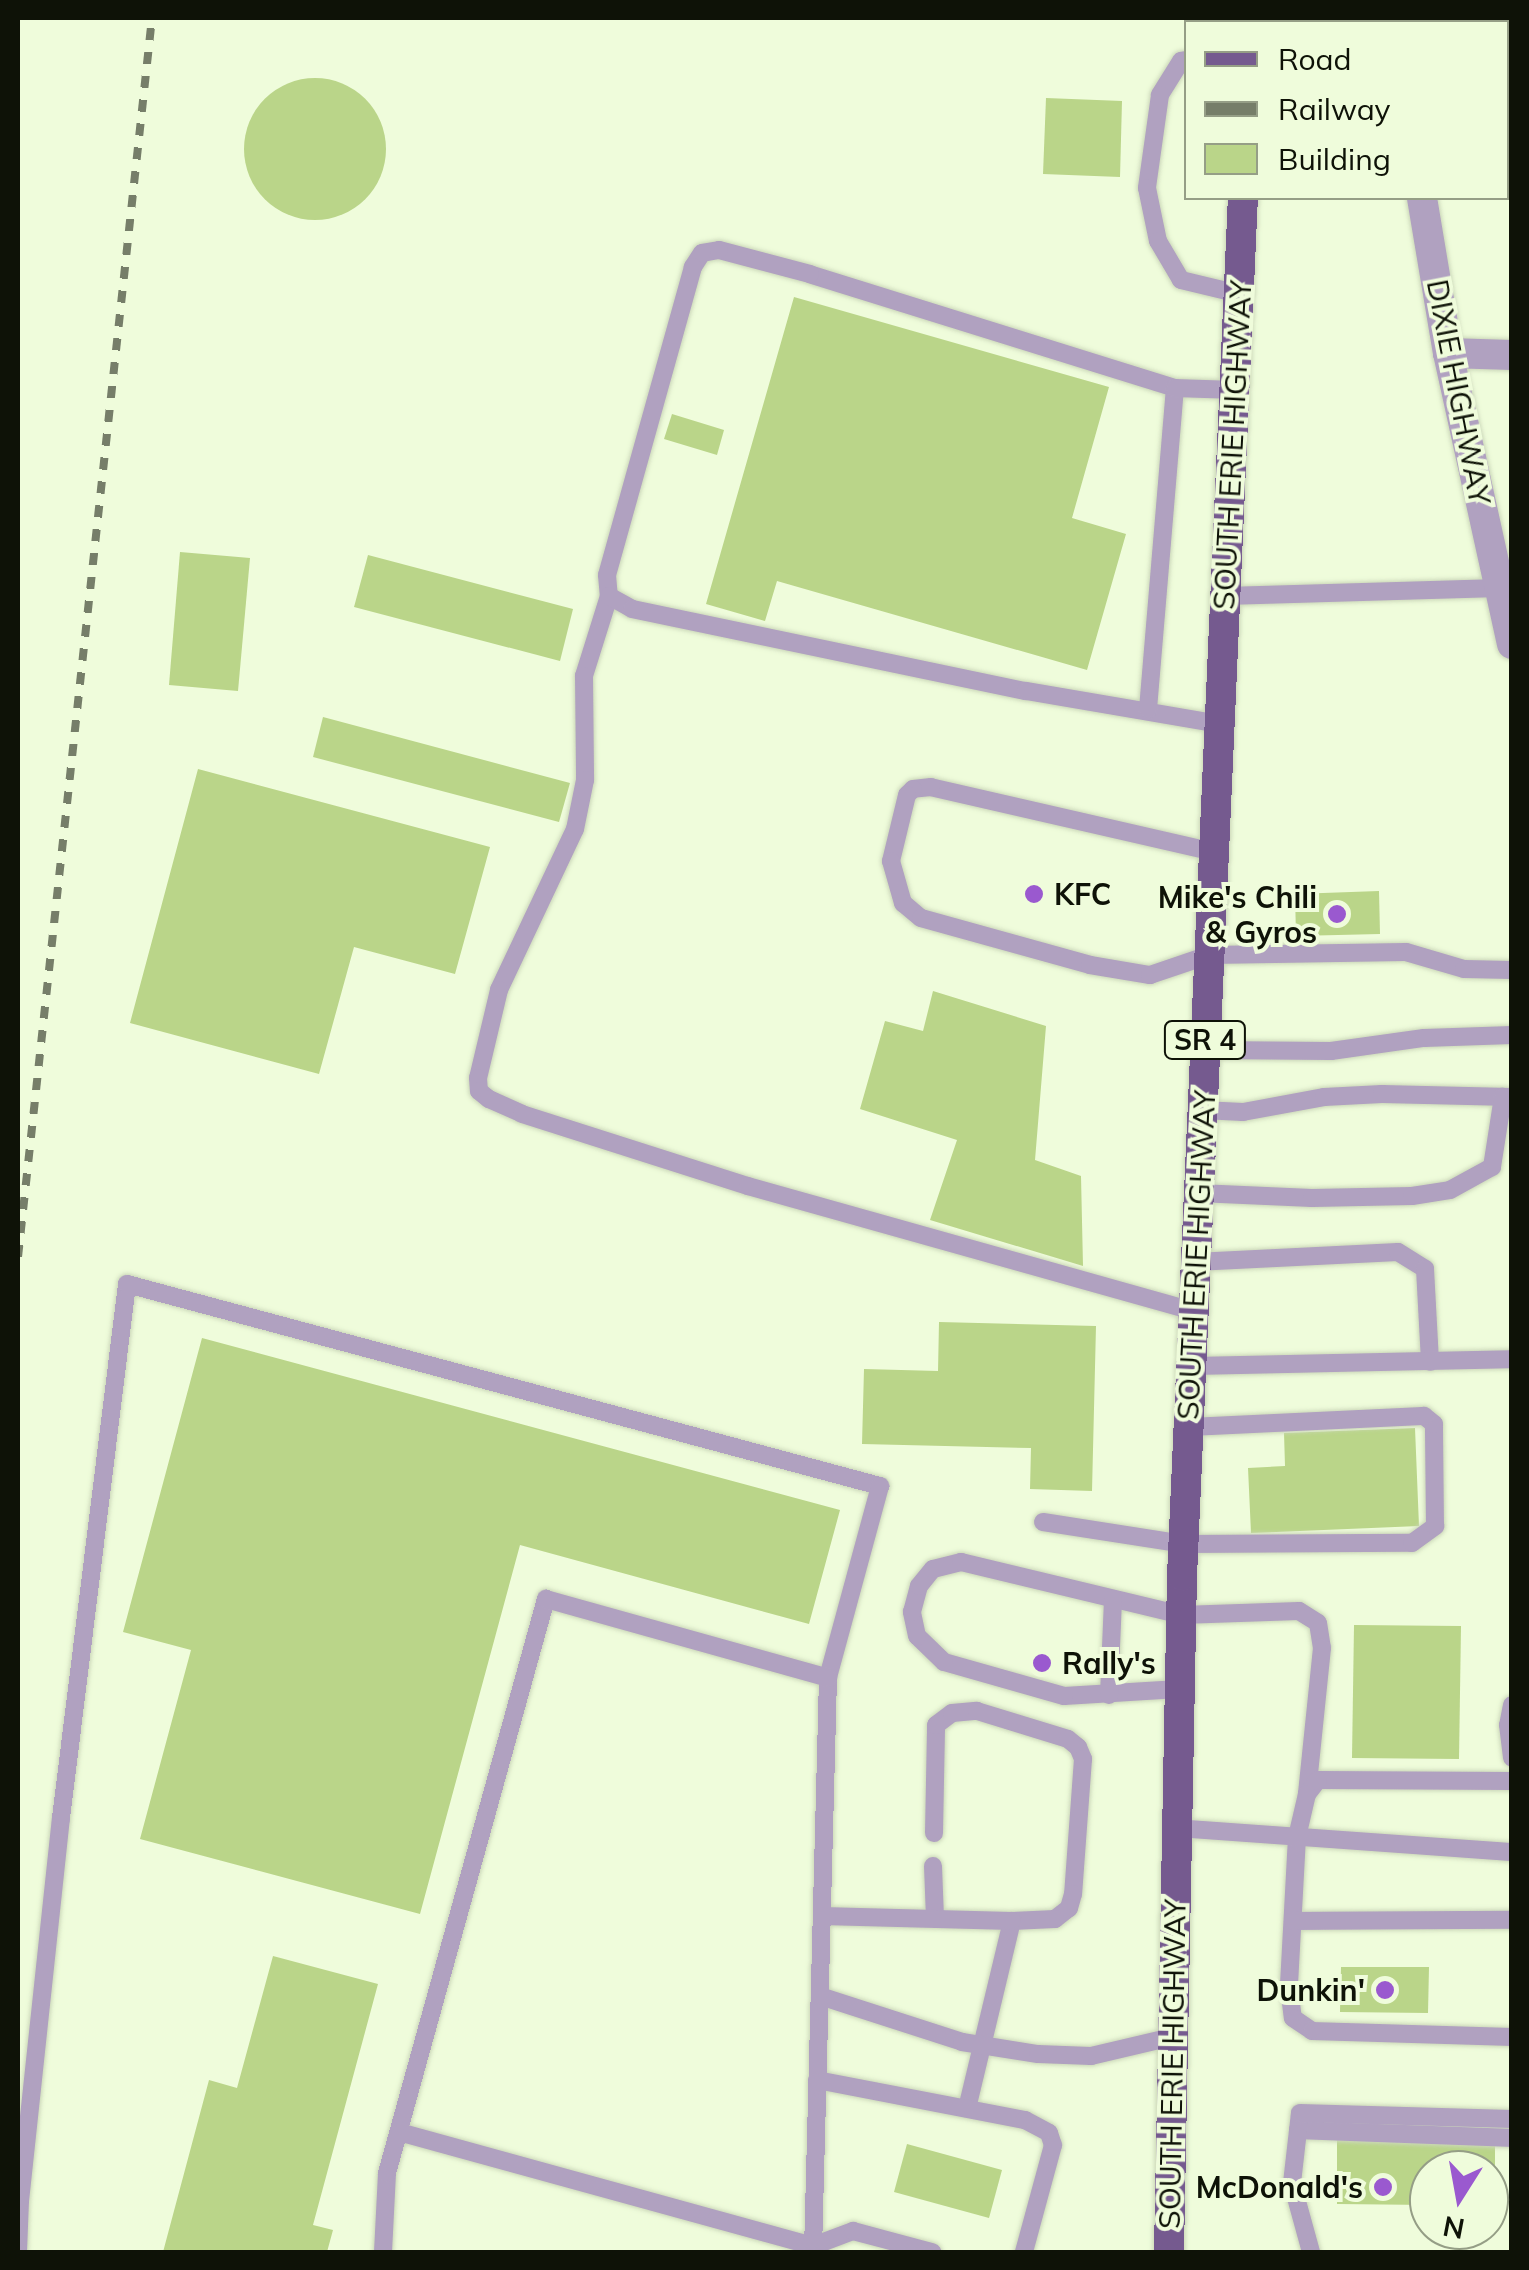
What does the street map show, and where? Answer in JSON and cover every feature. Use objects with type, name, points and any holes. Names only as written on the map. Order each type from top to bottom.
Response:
[{"type":"main road","name":"SOUTH ERIE HIGHWAY","points":[[1169,2252],[1180,1616],[1244,200]]},
{"type":"street","name":"DIXIE HIGHWAY","points":[[1422,200],[1448,353],[1512,644]]},
{"type":"street","points":[[1448,353],[1512,355]]},
{"type":"lane","points":[[1184,60],[1160,96],[1147,188],[1158,241],[1181,280],[1239,294]]},
{"type":"lane","points":[[1193,1311],[748,1186],[522,1114],[479,1090],[478,1078],[500,990],[575,828],[585,780],[584,676],[609,596],[607,575],[693,268],[702,253],[719,250],[810,274],[1174,388],[1235,390]]},
{"type":"lane","points":[[1148,710],[1174,388]]},
{"type":"lane","points":[[1226,596],[1500,588]]},
{"type":"lane","points":[[609,596],[650,613],[1026,691],[1220,724]]},
{"type":"lane","points":[[1214,852],[931,788],[913,790],[907,795],[891,861],[903,903],[921,918],[1090,965],[1150,975],[1210,955],[1406,952],[1464,969],[1512,970]]},
{"type":"lane","points":[[1205,1050],[1331,1051],[1424,1038],[1512,1035]]},
{"type":"lane","points":[[1198,1193],[1312,1198],[1412,1196],[1450,1190],[1492,1167],[1507,1097],[1382,1094],[1324,1097],[1243,1112],[1202,1110]]},
{"type":"lane","points":[[1196,1262],[1398,1252],[1425,1268],[1430,1362]]},
{"type":"lane","points":[[18,2252],[20,2200],[60,1818],[127,1284],[880,1486],[828,1678],[815,2250]]},
{"type":"lane","points":[[1191,1366],[1512,1358]]},
{"type":"lane","points":[[1043,1522],[1183,1544],[1412,1543],[1435,1526],[1434,1424],[1424,1416],[1188,1428]]},
{"type":"lane","points":[[1179,1690],[1064,1696],[944,1662],[917,1636],[912,1612],[919,1586],[933,1569],[961,1562],[1180,1616],[1299,1611],[1318,1623],[1322,1648],[1307,1794],[1297,1836],[1289,1987],[1293,2018],[1312,2031],[1512,2038]]},
{"type":"lane","points":[[382,2252],[388,2174],[546,1599],[828,1678]]},
{"type":"lane","points":[[1110,1695],[1113,1599]]},
{"type":"lane","points":[[1512,1705],[1512,1758]]},
{"type":"lane","points":[[822,1916],[1055,1919],[1069,1908],[1083,1758],[1068,1739],[977,1711],[952,1713],[936,1725],[934,1833]]},
{"type":"lane","points":[[1307,1794],[1318,1780],[1512,1782]]},
{"type":"lane","points":[[1176,1828],[1512,1852]]},
{"type":"lane","points":[[933,1866],[934,1918]]},
{"type":"lane","points":[[1292,1922],[1512,1920]]},
{"type":"lane","points":[[967,2108],[1012,1921]]},
{"type":"lane","points":[[820,1996],[980,2045],[1091,2056],[1172,2037]]},
{"type":"lane","points":[[818,2080],[1025,2120],[1049,2133],[1053,2145],[1024,2252]]},
{"type":"lane","points":[[1311,2252],[1292,2183],[1300,2113],[1512,2119]]},
{"type":"lane","points":[[1298,2130],[1512,2138]]},
{"type":"lane","points":[[399,2132],[815,2250],[854,2231],[932,2252]]},
{"type":"building","points":[[315,78],[342,84],[365,99],[380,122],[386,149],[380,176],[365,199],[342,214],[315,220],[288,214],[265,199],[250,176],[244,149],[250,122],[265,99],[288,84]]},
{"type":"building","points":[[1046,98],[1122,101],[1120,177],[1043,174]]},
{"type":"building","points":[[794,297],[1109,387],[1072,518],[1126,534],[1087,670],[777,581],[765,621],[706,604]]},
{"type":"building","points":[[672,414],[724,430],[717,455],[664,439]]},
{"type":"building","points":[[180,552],[250,558],[238,691],[169,685]]},
{"type":"building","points":[[368,555],[573,609],[560,661],[354,607]]},
{"type":"building","points":[[323,717],[570,783],[559,822],[313,757]]},
{"type":"building","points":[[198,769],[490,847],[455,974],[354,947],[319,1074],[130,1023]]},
{"type":"building","name":"Mike's Chili & Gyros","points":[[1379,891],[1380,934],[1296,936],[1295,894]]},
{"type":"building","points":[[933,991],[1046,1026],[1035,1160],[1081,1176],[1083,1266],[930,1220],[957,1140],[860,1109],[885,1021],[923,1031]]},
{"type":"building","points":[[939,1322],[1096,1326],[1092,1491],[1030,1489],[1031,1448],[862,1444],[864,1369],[938,1371]]},
{"type":"building","points":[[202,1338],[840,1510],[809,1624],[520,1545],[420,1914],[140,1839],[191,1650],[123,1632]]},
{"type":"building","points":[[1415,1428],[1419,1526],[1251,1533],[1248,1468],[1285,1466],[1284,1433]]},
{"type":"building","points":[[1354,1625],[1461,1626],[1459,1759],[1352,1758]]},
{"type":"building","points":[[273,1956],[378,1984],[313,2225],[333,2230],[327,2252],[163,2252],[209,2080],[237,2088]]},
{"type":"building","name":"Dunkin'","points":[[1341,1967],[1429,1967],[1428,2013],[1340,2012]]},
{"type":"building","name":"McDonald's","points":[[1337,2139],[1495,2140],[1495,2150],[1409,2150],[1409,2205],[1337,2204]]},
{"type":"building","points":[[907,2144],[1002,2170],[989,2218],[894,2192]]},
{"type":"railway","points":[[18,1257],[152,18]]},
{"type":"place","name":"KFC","points":[[1034,894]]},
{"type":"place","name":"Mike's Chili & Gyros","points":[[1337,914]]},
{"type":"place","name":"Rally's","points":[[1042,1663]]},
{"type":"place","name":"Dunkin'","points":[[1385,1990]]},
{"type":"place","name":"McDonald's","points":[[1383,2187]]}]
